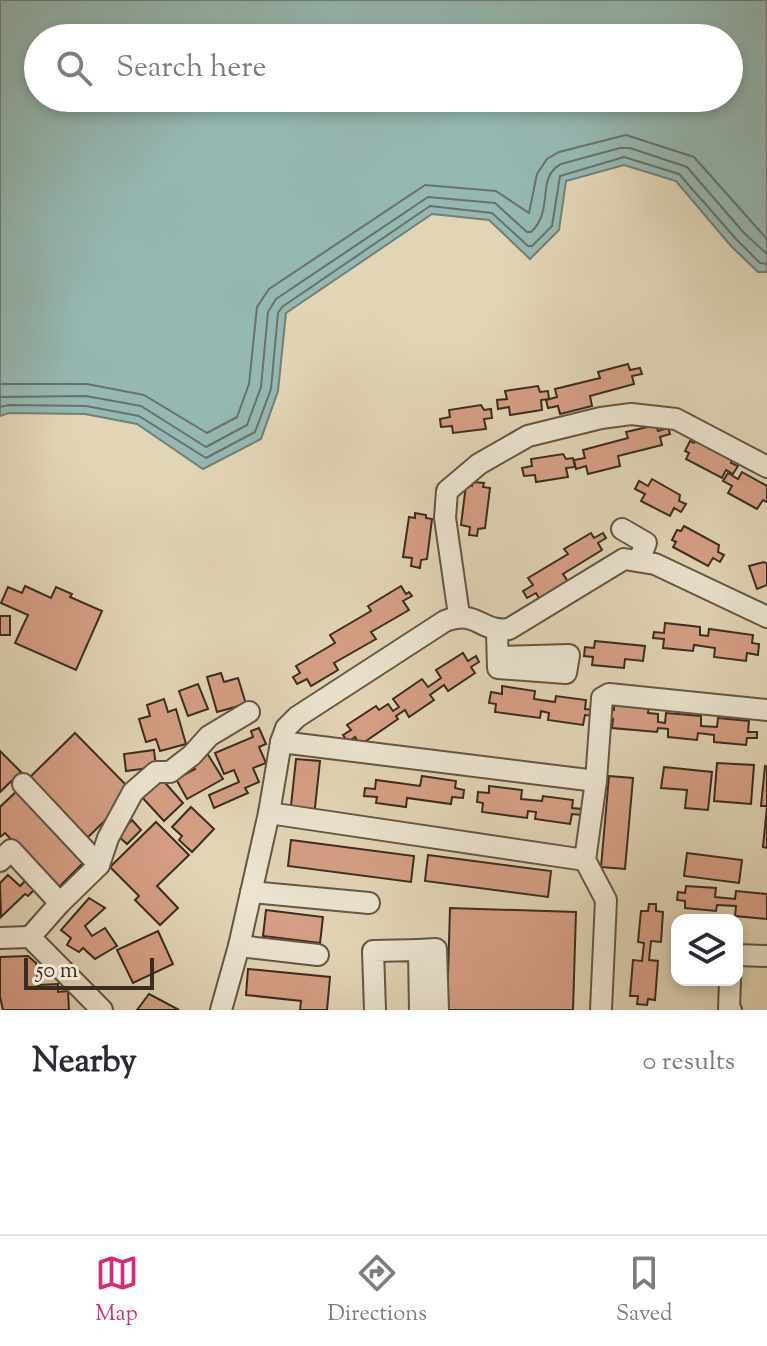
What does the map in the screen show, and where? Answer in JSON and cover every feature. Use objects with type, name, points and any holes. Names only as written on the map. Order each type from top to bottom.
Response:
[{"type":"street","points":[[459,615],[445,518],[447,491],[479,464],[528,436],[601,418],[652,415],[676,419],[767,467]]},
{"type":"street","points":[[622,529],[646,543],[639,560]]},
{"type":"street","points":[[221,1010],[269,813],[281,742],[286,728],[297,717],[445,621],[459,615],[497,631],[519,625],[624,559],[655,564],[767,617]]},
{"type":"street","points":[[497,631],[498,657]]},
{"type":"street","points":[[601,1010],[606,900],[585,860],[596,781],[602,698],[605,695],[767,710]]},
{"type":"street","points":[[0,938],[30,937],[99,865],[108,838],[133,792],[156,772],[170,772],[192,755],[209,736],[249,712]]},
{"type":"street","points":[[281,742],[596,781]]},
{"type":"street","points":[[23,784],[99,865]]},
{"type":"street","points":[[269,813],[585,860]]},
{"type":"street","points":[[0,861],[11,850],[60,903]]},
{"type":"street","points":[[251,892],[369,903]]},
{"type":"street","points":[[30,937],[102,1010]]},
{"type":"street","points":[[239,946],[318,955]]},
{"type":"street","points":[[375,1010],[373,951],[436,949],[438,1010]]},
{"type":"street","points":[[419,950],[420,1010]]},
{"type":"street","points":[[743,955],[767,956]]},
{"type":"street","points":[[730,986],[731,1010]]},
{"type":"water","points":[[0,0],[767,0],[767,272],[758,272],[731,246],[676,181],[624,165],[566,181],[559,230],[530,259],[489,220],[432,214],[286,313],[278,391],[261,439],[203,469],[137,424],[85,414],[9,413],[0,416]]},
{"type":"building","points":[[628,364],[630,370],[640,368],[642,374],[632,376],[634,384],[590,396],[592,406],[560,414],[558,406],[548,408],[546,400],[557,397],[555,389],[600,378],[598,372]]},
{"type":"building","points":[[538,386],[540,392],[548,391],[549,399],[541,400],[542,410],[510,415],[509,407],[498,409],[497,400],[507,399],[505,391]]},
{"type":"building","points":[[481,405],[484,410],[491,409],[492,418],[484,419],[486,429],[453,433],[452,426],[441,427],[440,419],[450,417],[449,410]]},
{"type":"building","points":[[656,425],[658,431],[668,428],[670,434],[660,437],[662,445],[618,456],[620,466],[588,474],[586,466],[576,469],[574,460],[585,458],[583,450],[628,438],[626,432]]},
{"type":"building","points":[[697,437],[732,457],[731,463],[738,466],[733,474],[726,470],[722,478],[686,459],[689,453],[685,451],[690,441],[694,443]]},
{"type":"building","points":[[563,454],[566,459],[573,458],[575,467],[566,468],[568,477],[536,482],[535,475],[524,476],[522,468],[532,466],[531,459]]},
{"type":"building","points":[[742,472],[767,486],[767,502],[763,500],[757,509],[728,493],[732,486],[723,481],[728,473],[738,479]]},
{"type":"building","points":[[652,479],[680,495],[679,501],[686,504],[681,512],[674,508],[670,516],[641,501],[645,494],[635,489],[639,481],[648,486]]},
{"type":"building","points":[[473,482],[484,483],[483,487],[490,488],[485,528],[478,529],[477,536],[469,535],[470,527],[461,525],[466,485],[472,486]]},
{"type":"building","points":[[415,513],[432,519],[427,559],[421,560],[420,568],[411,566],[412,558],[403,557],[409,517],[415,518]]},
{"type":"building","points":[[684,526],[719,545],[718,552],[724,555],[720,562],[713,558],[708,566],[673,547],[676,542],[672,540],[677,530],[681,531]]},
{"type":"building","points":[[591,533],[594,538],[603,533],[606,538],[598,543],[602,550],[563,574],[569,583],[540,600],[536,593],[527,598],[523,591],[533,585],[528,578],[568,554],[564,549]]},
{"type":"building","points":[[767,564],[767,585],[757,589],[749,566]]},
{"type":"building","points":[[25,586],[51,598],[56,587],[102,611],[76,670],[15,643],[28,615],[1,603],[8,587],[22,593]]},
{"type":"building","points":[[401,586],[406,594],[409,592],[412,596],[403,601],[409,610],[371,632],[376,639],[334,663],[338,670],[311,686],[307,679],[297,684],[293,677],[300,673],[296,666],[335,643],[330,635],[371,611],[368,606]]},
{"type":"building","points":[[0,616],[10,616],[10,635],[0,635]]},
{"type":"building","points":[[665,623],[700,627],[700,635],[708,636],[709,629],[753,635],[752,643],[759,644],[758,655],[747,653],[746,661],[714,657],[715,648],[694,645],[693,651],[663,648],[664,639],[653,638],[654,632],[664,633]]},
{"type":"building","points":[[595,641],[645,646],[643,661],[625,659],[624,668],[592,665],[593,657],[584,656],[585,647],[594,648]]},
{"type":"building","points":[[463,653],[468,661],[476,656],[479,662],[471,667],[475,673],[448,691],[444,685],[430,695],[434,700],[409,717],[405,710],[396,716],[398,719],[360,745],[355,737],[348,742],[343,735],[351,730],[347,725],[376,706],[379,710],[388,704],[393,711],[399,707],[393,699],[422,679],[428,687],[441,678],[436,670]]},
{"type":"building","points":[[221,673],[224,682],[238,678],[246,704],[217,712],[207,677]]},
{"type":"building","points":[[198,684],[208,709],[188,716],[179,691]]},
{"type":"building","points":[[502,686],[535,691],[534,699],[555,702],[556,696],[586,700],[585,709],[595,710],[594,716],[585,715],[583,725],[548,720],[549,713],[541,711],[540,718],[495,712],[496,704],[489,703],[491,692],[502,694]]},
{"type":"building","points":[[164,699],[168,712],[176,709],[186,744],[160,751],[156,739],[146,742],[139,719],[150,716],[147,705]]},
{"type":"building","points":[[614,704],[649,707],[648,713],[658,714],[658,722],[665,723],[666,713],[701,716],[701,726],[717,727],[718,718],[749,721],[748,732],[757,732],[757,738],[747,738],[746,745],[714,742],[714,735],[698,733],[697,740],[668,737],[668,729],[658,728],[657,732],[612,728],[613,719],[604,718],[605,709],[614,710]]},
{"type":"building","points":[[259,728],[266,744],[259,747],[266,763],[253,768],[259,782],[245,788],[248,793],[214,808],[209,795],[239,782],[234,770],[224,774],[215,753],[253,737],[251,731]]},
{"type":"building","points":[[75,733],[129,788],[125,801],[85,840],[27,780]]},
{"type":"building","points":[[154,750],[156,767],[126,771],[124,754]]},
{"type":"building","points":[[0,751],[21,772],[0,792]]},
{"type":"building","points":[[207,753],[223,779],[187,799],[176,779],[195,769],[191,762]]},
{"type":"building","points":[[296,759],[320,761],[314,817],[290,815]]},
{"type":"building","points":[[717,763],[754,765],[751,804],[714,801]]},
{"type":"building","points":[[765,766],[767,806],[761,806]]},
{"type":"building","points":[[664,767],[712,772],[708,810],[685,808],[687,790],[661,788]]},
{"type":"building","points":[[159,776],[183,803],[164,821],[139,794]]},
{"type":"building","points":[[422,776],[456,781],[455,788],[464,790],[463,798],[452,797],[451,804],[407,798],[406,807],[376,803],[377,797],[364,796],[365,788],[375,789],[376,780],[420,786]]},
{"type":"building","points":[[609,776],[633,778],[625,869],[601,867]]},
{"type":"building","points":[[489,786],[522,790],[521,799],[542,801],[543,796],[573,800],[572,808],[582,809],[582,815],[572,814],[570,824],[535,819],[536,812],[528,811],[527,818],[482,812],[483,803],[477,802],[478,792],[489,793]]},
{"type":"building","points":[[19,789],[87,859],[58,888],[5,833],[0,837],[0,807]]},
{"type":"building","points":[[767,806],[767,848],[763,847]]},
{"type":"building","points":[[191,807],[214,829],[192,852],[179,840],[182,836],[172,827]]},
{"type":"building","points":[[132,820],[141,830],[127,844],[117,835]]},
{"type":"building","points":[[156,822],[189,855],[157,886],[178,908],[160,925],[135,900],[139,896],[110,867]]},
{"type":"building","points":[[291,840],[414,856],[411,882],[288,866]]},
{"type":"building","points":[[687,853],[742,860],[739,883],[684,876]]},
{"type":"building","points":[[428,855],[551,871],[548,897],[425,881]]},
{"type":"building","points":[[8,875],[20,886],[28,878],[37,887],[1,917],[0,883]]},
{"type":"building","points":[[686,886],[716,888],[715,897],[735,899],[736,891],[767,894],[767,919],[735,914],[736,906],[717,905],[716,911],[685,908],[685,901],[677,900],[678,892],[685,893]]},
{"type":"building","points":[[89,898],[105,908],[85,926],[92,936],[105,928],[117,946],[95,959],[83,948],[79,952],[67,945],[71,938],[61,930]]},
{"type":"building","points":[[649,904],[656,904],[656,911],[663,912],[661,942],[651,941],[649,960],[658,961],[655,1000],[648,999],[647,1005],[637,1004],[638,996],[630,996],[633,960],[642,961],[644,943],[638,942],[641,911],[648,911]]},
{"type":"building","points":[[450,908],[576,912],[573,1010],[447,1010]]},
{"type":"building","points":[[266,910],[323,917],[320,943],[263,936]]},
{"type":"building","points":[[158,931],[173,964],[133,983],[117,950]]},
{"type":"building","points":[[28,956],[36,963],[38,985],[58,984],[58,992],[68,991],[69,1010],[3,1010],[0,957]]},
{"type":"building","points":[[248,969],[330,977],[327,1010],[300,1010],[301,1001],[246,995]]},
{"type":"building","points":[[149,994],[179,1010],[137,1010]]}]
